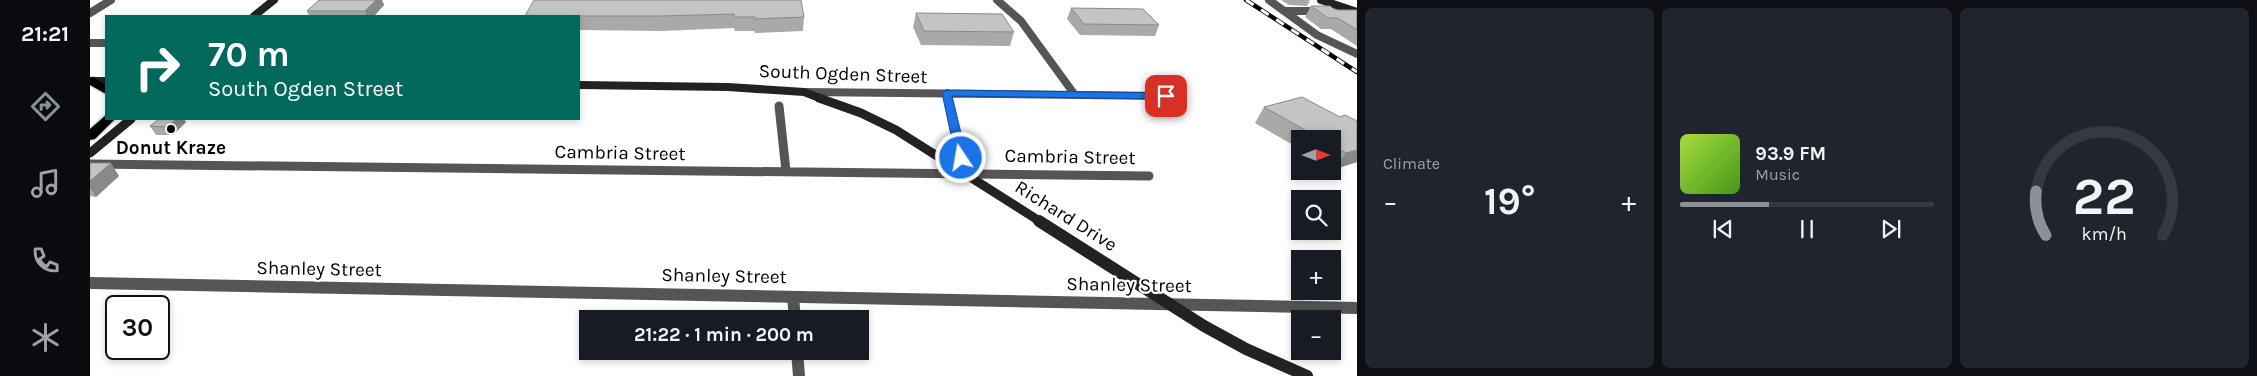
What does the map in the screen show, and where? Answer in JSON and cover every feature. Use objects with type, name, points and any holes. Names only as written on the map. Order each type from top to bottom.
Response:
[{"type":"highway","points":[[92,81],[105,89]]},
{"type":"highway","points":[[90,136],[107,120]]},
{"type":"street","points":[[90,13],[111,0]]},
{"type":"street","points":[[255,15],[274,0]]},
{"type":"street","points":[[997,0],[1021,21],[1075,95]]},
{"type":"street","points":[[1268,0],[1317,34],[1357,54]]},
{"type":"street","points":[[1321,0],[1357,12]]},
{"type":"street","points":[[1284,11],[1357,12]]},
{"type":"street","points":[[90,43],[105,43]]},
{"type":"street","points":[[92,81],[105,82]]},
{"type":"street","name":"South Ogden Street","points":[[580,86],[728,87],[804,92],[1166,96]]},
{"type":"street","name":"Richard Drive","points":[[804,92],[862,113],[896,130],[1171,305],[1246,349],[1306,376]]},
{"type":"street","points":[[947,93],[963,174]]},
{"type":"street","points":[[778,106],[786,171]]},
{"type":"street","points":[[90,153],[130,120]]},
{"type":"street","name":"Cambria Street","points":[[90,164],[1149,176]]},
{"type":"street","name":"Shanley Street","points":[[90,283],[1357,308]]},
{"type":"street","points":[[793,297],[794,310]]},
{"type":"street","points":[[798,360],[799,376]]},
{"type":"building","points":[[319,0],[376,0],[365,11],[307,11]]},
{"type":"building","points":[[534,0],[801,0],[804,17],[755,19],[755,17],[735,17],[734,14],[661,16],[526,15]]},
{"type":"building","points":[[1311,6],[1330,6],[1335,10],[1357,10],[1357,30],[1338,18],[1328,18]]},
{"type":"building","points":[[1071,8],[1143,9],[1159,25],[1084,24]]},
{"type":"building","points":[[916,13],[1002,14],[1014,32],[924,31]]},
{"type":"building","points":[[1302,97],[1340,117],[1345,115],[1357,121],[1357,150],[1346,153],[1341,150],[1341,130],[1305,130],[1264,107]]},
{"type":"building","points":[[158,120],[175,120],[167,127],[150,126]]},
{"type":"building","points":[[90,163],[111,163],[90,181]]},
{"type":"railway","points":[[1246,0],[1357,72]]},
{"type":"place","name":"Donut Kraze","points":[[171,129]]},
{"type":"route","points":[[961,158],[947,93],[1166,96]]}]
